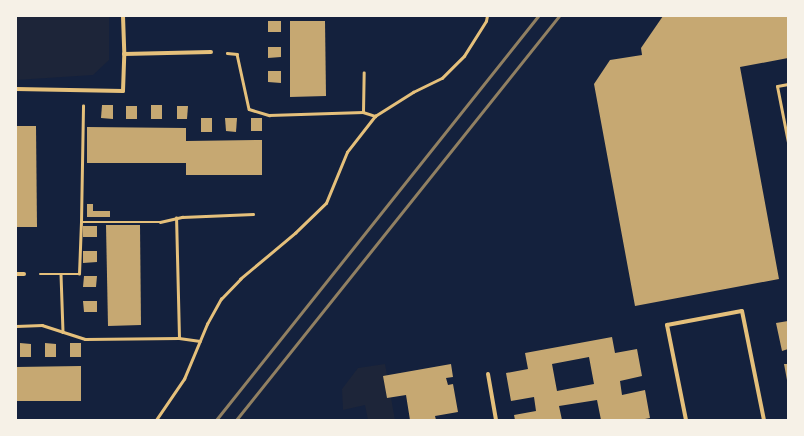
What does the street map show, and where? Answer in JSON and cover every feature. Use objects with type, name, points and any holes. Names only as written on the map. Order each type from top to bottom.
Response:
[{"type":"street","points":[[16,89],[123,91],[123,16]]},
{"type":"street","points":[[124,54],[211,52]]},
{"type":"street","points":[[16,274],[24,274]]},
{"type":"street","points":[[686,420],[667,325],[742,311],[764,420]]},
{"type":"street","points":[[488,374],[496,420]]},
{"type":"lane","points":[[788,84],[777,86],[788,142]]},
{"type":"path","points":[[156,420],[184,379],[200,341],[221,298],[240,279],[295,233],[326,203],[347,152],[375,116],[413,92],[442,78],[464,56],[486,21],[487,16]]},
{"type":"path","points":[[211,52],[237,54],[249,108],[269,115],[363,112],[375,116]]},
{"type":"path","points":[[363,112],[364,74]]},
{"type":"path","points":[[24,274],[79,274],[84,90]]},
{"type":"path","points":[[81,222],[160,222],[176,218],[253,214]]},
{"type":"path","points":[[176,218],[179,338]]},
{"type":"path","points":[[61,274],[63,332]]},
{"type":"path","points":[[16,326],[42,326],[85,339],[179,338],[200,341]]},
{"type":"shaded area","points":[[16,16],[109,16],[109,60],[93,75],[16,80]]},
{"type":"shaded area","points":[[385,364],[395,420],[368,420],[365,405],[343,410],[342,389],[358,368]]},
{"type":"building","points":[[663,16],[788,16],[788,58],[740,67],[779,279],[635,306],[594,84],[610,60],[642,55],[641,48]]},
{"type":"building","points":[[268,21],[281,21],[281,32],[268,32]]},
{"type":"building","points":[[290,21],[325,21],[326,96],[290,97]]},
{"type":"building","points":[[268,47],[281,47],[281,57],[268,58]]},
{"type":"building","points":[[268,71],[281,71],[281,83],[268,82]]},
{"type":"building","points":[[102,105],[113,105],[113,119],[101,118]]},
{"type":"building","points":[[151,105],[162,105],[162,119],[151,119]]},
{"type":"building","points":[[126,106],[137,106],[137,119],[126,119]]},
{"type":"building","points":[[177,106],[188,106],[187,119],[177,119]]},
{"type":"building","points":[[201,118],[212,118],[212,132],[201,132]]},
{"type":"building","points":[[225,118],[237,118],[236,132],[226,131]]},
{"type":"building","points":[[251,118],[262,118],[262,131],[251,131]]},
{"type":"building","points":[[16,126],[36,126],[37,227],[16,227]]},
{"type":"building","points":[[87,127],[186,128],[186,141],[262,140],[262,175],[186,175],[186,163],[87,163]]},
{"type":"building","points":[[87,204],[93,204],[93,211],[110,211],[110,217],[87,217]]},
{"type":"building","points":[[106,225],[140,225],[141,325],[108,326]]},
{"type":"building","points":[[83,226],[97,226],[97,237],[83,237]]},
{"type":"building","points":[[83,251],[97,251],[97,262],[83,263]]},
{"type":"building","points":[[84,276],[97,276],[96,287],[83,287]]},
{"type":"building","points":[[83,301],[97,301],[97,312],[84,312]]},
{"type":"building","points":[[788,321],[788,349],[782,351],[776,323]]},
{"type":"building","points":[[612,337],[615,353],[637,349],[642,376],[620,381],[622,395],[645,390],[650,418],[640,420],[601,420],[597,400],[559,406],[562,420],[515,420],[514,415],[536,411],[534,397],[511,401],[506,373],[528,369],[525,353]],"holes":[[[589,357],[594,384],[557,391],[552,364]]]},
{"type":"building","points":[[20,343],[31,344],[31,357],[20,357]]},
{"type":"building","points":[[45,343],[56,344],[56,357],[45,357]]},
{"type":"building","points":[[70,343],[81,343],[81,357],[70,357]]},
{"type":"building","points":[[451,364],[453,377],[446,378],[448,385],[453,384],[458,412],[435,416],[436,420],[410,420],[406,395],[387,398],[383,376]]},
{"type":"building","points":[[784,364],[788,364],[788,380],[787,380]]},
{"type":"building","points":[[81,366],[81,401],[16,401],[16,367]]},
{"type":"railway","points":[[216,420],[538,16]]},
{"type":"railway","points":[[236,420],[559,16]]}]
